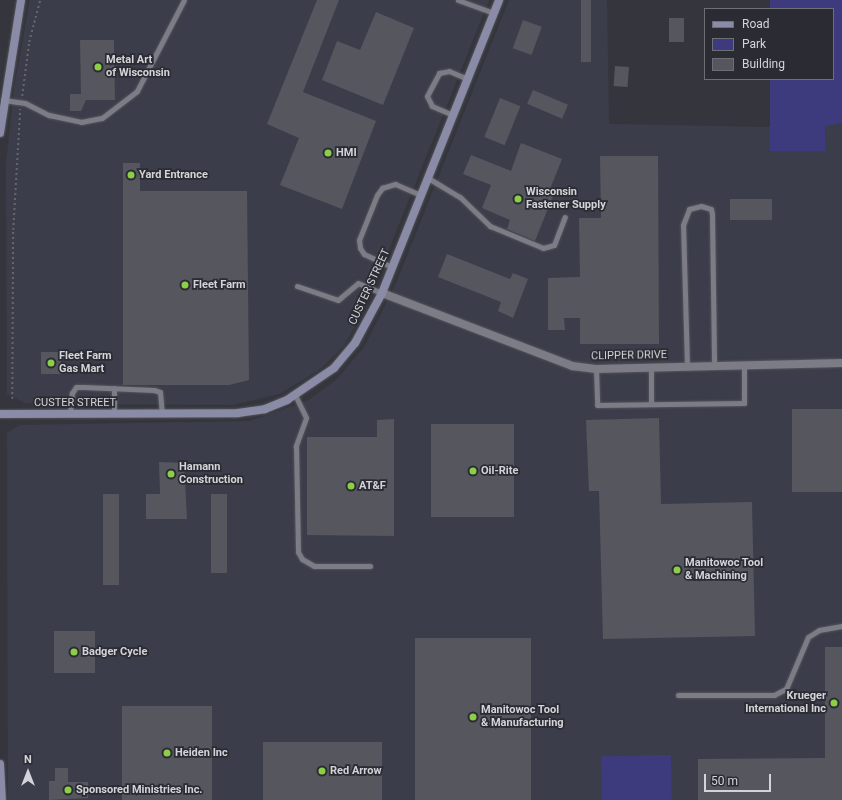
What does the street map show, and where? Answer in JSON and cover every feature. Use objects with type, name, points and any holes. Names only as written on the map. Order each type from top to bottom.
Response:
[{"type":"street","points":[[0,133],[21,0]]},
{"type":"street","name":"CUSTER STREET","points":[[0,414],[238,412],[265,409],[295,395],[334,368],[355,343],[382,293],[499,0]]},
{"type":"street","name":"CLIPPER DRIVE","points":[[382,293],[558,362],[596,369],[842,363]]},
{"type":"street","points":[[0,764],[2,800]]},
{"type":"lane","points":[[4,100],[21,102],[81,122],[102,118],[118,108],[138,91],[184,0]]},
{"type":"lane","points":[[458,0],[494,13]]},
{"type":"lane","points":[[453,115],[432,106],[427,96],[439,73],[449,71],[468,79]]},
{"type":"lane","points":[[428,178],[460,197],[490,226],[543,248],[554,244],[566,217]]},
{"type":"lane","points":[[392,267],[364,254],[360,248],[359,240],[376,195],[382,188],[395,184],[421,195]]},
{"type":"lane","points":[[687,366],[683,225],[688,209],[701,206],[711,209],[712,214],[714,366]]},
{"type":"lane","points":[[297,286],[338,300],[358,283],[382,293]]},
{"type":"lane","points":[[596,369],[597,405],[744,403],[744,365]]},
{"type":"lane","points":[[651,368],[651,404]]},
{"type":"lane","points":[[70,414],[72,393],[76,387],[114,388],[160,392],[162,413]]},
{"type":"lane","points":[[114,388],[114,413]]},
{"type":"lane","points":[[295,395],[306,418],[296,446],[298,552],[302,559],[314,566],[370,566]]},
{"type":"lane","points":[[678,695],[774,695],[786,689],[808,637],[820,630],[842,626]]},
{"type":"path","points":[[12,399],[13,230],[21,102],[29,42],[40,0]]},
{"type":"shaded area","points":[[30,0],[489,0],[367,304],[344,346],[318,371],[279,394],[233,405],[25,403],[7,394],[6,165],[14,88]]},
{"type":"shaded area","points":[[509,0],[607,0],[609,124],[770,127],[771,151],[826,151],[825,125],[842,123],[842,800],[8,800],[7,433],[20,425],[250,421],[309,400],[337,379],[365,346],[397,281]]},
{"type":"green space","points":[[770,0],[842,0],[842,123],[825,126],[826,151],[770,151],[770,80],[834,80],[834,8],[770,8]]},
{"type":"green space","points":[[671,755],[672,800],[602,800],[601,756]]},
{"type":"building","name":"HMI","points":[[317,0],[339,0],[303,92],[376,121],[342,209],[280,185],[299,138],[267,124]]},
{"type":"building","points":[[581,0],[591,0],[591,62],[581,62]]},
{"type":"building","points":[[376,12],[414,28],[383,105],[322,80],[337,41],[360,50]]},
{"type":"building","points":[[669,18],[684,18],[684,42],[669,42]]},
{"type":"building","points":[[523,20],[542,27],[532,55],[513,48]]},
{"type":"building","name":"Metal Art of Wisconsin","points":[[80,40],[114,40],[115,100],[86,100],[81,111],[70,111],[70,94],[81,94]]},
{"type":"building","points":[[615,66],[629,67],[628,87],[614,86]]},
{"type":"building","points":[[533,90],[568,105],[562,119],[527,104]]},
{"type":"building","points":[[500,98],[520,106],[505,145],[484,137]]},
{"type":"building","name":"Wisconsin Fastener Supply","points":[[521,143],[562,159],[550,189],[555,191],[535,241],[507,229],[510,220],[482,208],[491,185],[463,174],[471,155],[511,171]]},
{"type":"building","points":[[600,156],[658,156],[659,344],[580,344],[580,318],[564,318],[565,330],[548,330],[548,278],[580,277],[579,218],[601,218]]},
{"type":"building","name":"Fleet Farm","points":[[123,163],[140,163],[140,191],[247,191],[249,380],[229,385],[123,385]]},
{"type":"building","points":[[730,199],[772,199],[772,220],[730,220]]},
{"type":"building","points":[[447,254],[510,279],[513,273],[528,279],[513,318],[498,311],[501,302],[438,277]]},
{"type":"building","name":"Fleet Farm Gas Mart","points":[[41,352],[61,352],[61,374],[41,374]]},
{"type":"building","points":[[792,409],[842,409],[842,492],[792,492]]},
{"type":"building","name":"Manitowoc Tool & Machining","points":[[659,418],[661,504],[752,502],[755,636],[603,639],[599,491],[589,491],[586,420]]},
{"type":"building","name":"AT&F","points":[[394,419],[394,536],[307,535],[307,437],[377,437],[377,420]]},
{"type":"building","name":"Oil-Rite","points":[[431,424],[514,424],[514,517],[431,517]]},
{"type":"building","points":[[159,462],[184,463],[187,519],[146,519],[146,494],[160,494]]},
{"type":"building","points":[[103,494],[119,494],[119,585],[103,585]]},
{"type":"building","points":[[211,494],[227,494],[227,573],[211,573]]},
{"type":"building","name":"Badger Cycle","points":[[54,631],[95,631],[95,673],[54,673]]},
{"type":"building","name":"Manitowoc Tool & Manufacturing","points":[[415,638],[531,638],[531,800],[415,800]]},
{"type":"building","name":"Krueger International Inc","points":[[825,647],[842,647],[842,800],[698,800],[698,759],[825,758]]},
{"type":"building","name":"Heiden Inc","points":[[122,706],[212,706],[212,800],[122,800]]},
{"type":"building","name":"Red Arrow","points":[[263,742],[382,742],[382,800],[263,800]]},
{"type":"building","name":"Sponsored Ministries Inc.","points":[[55,768],[68,768],[68,782],[88,782],[88,798],[49,800],[49,781],[55,781]]},
{"type":"place","name":"Metal Art of Wisconsin","points":[[98,67]]},
{"type":"place","name":"HMI","points":[[328,153]]},
{"type":"place","name":"Yard Entrance","points":[[131,175]]},
{"type":"place","name":"Wisconsin Fastener Supply","points":[[518,199]]},
{"type":"place","name":"Fleet Farm","points":[[185,285]]},
{"type":"place","name":"Fleet Farm Gas Mart","points":[[51,363]]},
{"type":"place","name":"Oil-Rite","points":[[473,471]]},
{"type":"place","name":"Hamann Construction","points":[[171,474]]},
{"type":"place","name":"AT&F","points":[[351,486]]},
{"type":"place","name":"Manitowoc Tool & Machining","points":[[677,570]]},
{"type":"place","name":"Badger Cycle","points":[[74,652]]},
{"type":"place","name":"Krueger International Inc","points":[[834,703]]},
{"type":"place","name":"Manitowoc Tool & Manufacturing","points":[[473,717]]},
{"type":"place","name":"Heiden Inc","points":[[167,753]]},
{"type":"place","name":"Red Arrow","points":[[322,771]]},
{"type":"place","name":"Sponsored Ministries Inc.","points":[[68,790]]}]
